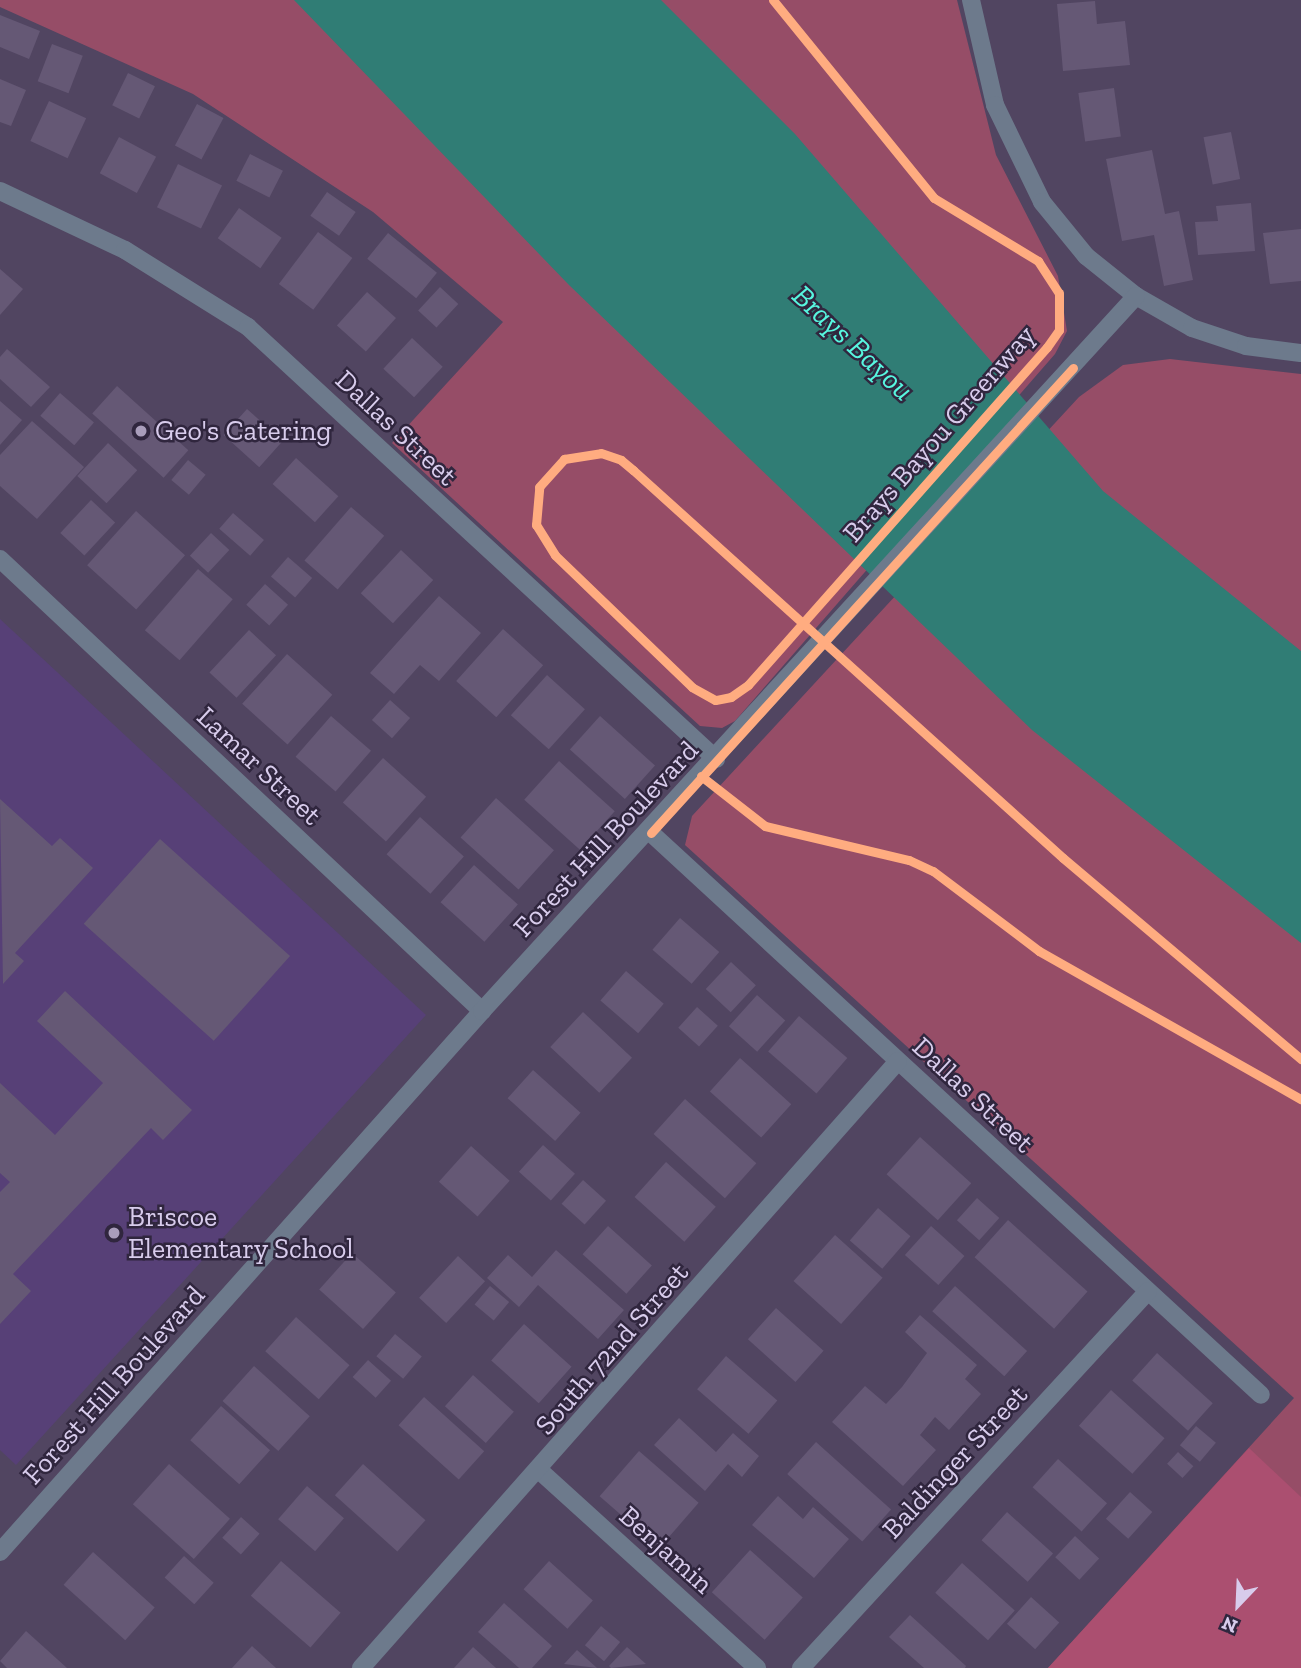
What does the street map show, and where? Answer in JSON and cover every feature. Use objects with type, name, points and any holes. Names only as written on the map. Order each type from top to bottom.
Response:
[{"type":"street","points":[[971,0],[995,105],[1042,202],[1086,256],[1136,296],[1209,335],[1301,353]]},
{"type":"street","name":"Dallas Street","points":[[0,191],[125,250],[248,327],[716,759]]},
{"type":"street","name":"Forest Hill Boulevard","points":[[0,1552],[482,1011],[651,833],[1136,296]]},
{"type":"street","name":"Lamar Street","points":[[0,559],[482,1011]]},
{"type":"street","name":"Dallas Street","points":[[651,833],[1261,1395]]},
{"type":"street","name":"South 72nd Street","points":[[361,1668],[540,1472],[898,1061]]},
{"type":"street","name":"Baldinger Street","points":[[801,1668],[1148,1291]]},
{"type":"street","name":"Benjamin","points":[[540,1472],[757,1668]]},
{"type":"shaded area","points":[[0,0],[957,0],[996,155],[1058,276],[1067,331],[1055,354],[735,721],[722,728],[700,726],[392,443],[503,322],[373,212],[193,94],[0,7]]},
{"type":"shaded area","points":[[1170,359],[1301,374],[1301,1668],[1048,1668],[1294,1398],[685,845],[692,816],[1079,397],[1123,365]]},
{"type":"shaded area","name":"Briscoe Elementary School","points":[[0,619],[426,1015],[16,1465],[0,1450]]},
{"type":"shaded area","points":[[1249,1448],[1301,1497],[1301,1668],[1048,1668]]},
{"type":"water","name":"Brays Bayou","points":[[294,0],[661,0],[795,134],[1103,491],[1301,651],[1301,943],[1032,730],[569,285]]},
{"type":"building","points":[[1095,1],[1097,24],[1125,21],[1130,65],[1063,71],[1057,4]]},
{"type":"building","points":[[0,15],[40,31],[29,59],[0,47]]},
{"type":"building","points":[[52,44],[83,56],[68,93],[38,81]]},
{"type":"building","points":[[128,73],[155,86],[139,119],[112,105]]},
{"type":"building","points":[[0,79],[26,90],[11,126],[0,122]]},
{"type":"building","points":[[1114,88],[1121,137],[1085,142],[1078,93]]},
{"type":"building","points":[[49,101],[86,118],[68,158],[30,141]]},
{"type":"building","points":[[197,104],[223,118],[201,160],[175,145]]},
{"type":"building","points":[[1231,132],[1240,179],[1213,184],[1204,137]]},
{"type":"building","points":[[119,137],[156,157],[137,193],[100,173]]},
{"type":"building","points":[[1152,150],[1165,214],[1179,211],[1193,280],[1164,286],[1154,235],[1122,241],[1106,159]]},
{"type":"building","points":[[250,154],[283,171],[269,198],[236,181]]},
{"type":"building","points":[[178,164],[222,185],[201,229],[157,207]]},
{"type":"building","points":[[327,192],[356,212],[339,236],[310,216]]},
{"type":"building","points":[[1251,203],[1255,251],[1198,255],[1195,222],[1218,221],[1216,206]]},
{"type":"building","points":[[239,208],[282,238],[260,268],[218,238]]},
{"type":"building","points":[[1301,229],[1301,281],[1270,284],[1263,233]]},
{"type":"building","points":[[318,232],[352,258],[313,310],[279,284]]},
{"type":"building","points":[[388,233],[437,273],[416,298],[367,259]]},
{"type":"building","points":[[0,269],[23,289],[0,315]]},
{"type":"building","points":[[440,287],[458,304],[436,327],[418,310]]},
{"type":"building","points":[[367,292],[396,318],[366,352],[337,325]]},
{"type":"building","points":[[412,338],[443,367],[414,397],[383,369]]},
{"type":"building","points":[[7,349],[50,387],[31,407],[0,379],[0,357]]},
{"type":"building","name":"Geo's Catering","points":[[117,386],[188,450],[164,478],[92,413]]},
{"type":"building","points":[[60,393],[94,423],[74,445],[40,416]]},
{"type":"building","points":[[0,401],[22,420],[0,445]]},
{"type":"building","points":[[247,409],[283,441],[259,467],[224,435]]},
{"type":"building","points":[[32,421],[84,467],[37,519],[0,486],[0,455]]},
{"type":"building","points":[[108,443],[137,470],[107,503],[77,476]]},
{"type":"building","points":[[296,458],[338,496],[315,522],[273,484]]},
{"type":"building","points":[[188,460],[206,475],[189,495],[171,480]]},
{"type":"building","points":[[91,500],[115,523],[84,555],[60,533]]},
{"type":"building","points":[[351,507],[384,536],[338,589],[304,561]]},
{"type":"building","points":[[136,511],[185,555],[136,609],[87,565]]},
{"type":"building","points":[[233,513],[264,540],[250,556],[219,529]]},
{"type":"building","points":[[211,533],[229,550],[208,573],[190,556]]},
{"type":"building","points":[[401,550],[433,580],[393,623],[361,593]]},
{"type":"building","points":[[288,557],[312,578],[295,598],[271,577]]},
{"type":"building","points":[[198,569],[233,599],[180,660],[145,630]]},
{"type":"building","points":[[265,584],[288,605],[269,626],[246,605]]},
{"type":"building","points":[[439,596],[481,633],[439,681],[420,665],[394,694],[370,673]]},
{"type":"building","points":[[503,629],[543,665],[496,717],[456,681]]},
{"type":"building","points":[[249,630],[276,655],[237,698],[209,672]]},
{"type":"building","points":[[287,654],[332,695],[288,745],[242,704]]},
{"type":"building","points":[[547,675],[585,709],[549,749],[511,715]]},
{"type":"building","points":[[390,700],[410,718],[392,738],[372,720]]},
{"type":"building","points":[[331,716],[371,751],[336,792],[296,757]]},
{"type":"building","points":[[600,716],[655,766],[625,799],[570,749]]},
{"type":"building","points":[[383,758],[426,797],[386,841],[343,803]]},
{"type":"building","points":[[559,761],[615,811],[580,850],[524,800]]},
{"type":"building","points":[[496,798],[554,850],[519,890],[461,837]]},
{"type":"building","points":[[0,799],[52,846],[60,838],[93,868],[15,953],[24,961],[3,984]]},
{"type":"building","points":[[420,817],[464,856],[430,894],[387,854]]},
{"type":"building","points":[[160,839],[290,956],[214,1041],[84,924]]},
{"type":"building","points":[[474,865],[518,904],[484,942],[441,902]]},
{"type":"building","points":[[680,918],[719,952],[692,984],[652,950]]},
{"type":"building","points":[[731,962],[756,985],[731,1012],[706,989]]},
{"type":"building","points":[[626,971],[664,1004],[638,1033],[600,1000]]},
{"type":"building","points":[[65,991],[192,1110],[163,1140],[151,1128],[13,1274],[31,1291],[0,1324],[0,1192],[10,1182],[0,1173],[0,1083],[55,1135],[103,1083],[37,1021]]},
{"type":"building","points":[[757,995],[785,1020],[757,1052],[729,1026]]},
{"type":"building","points":[[697,1007],[718,1026],[699,1047],[678,1028]]},
{"type":"building","points":[[583,1012],[632,1058],[599,1093],[550,1047]]},
{"type":"building","points":[[799,1016],[847,1058],[816,1093],[768,1051]]},
{"type":"building","points":[[740,1058],[791,1104],[761,1138],[710,1091]]},
{"type":"building","points":[[533,1070],[581,1113],[555,1141],[508,1098]]},
{"type":"building","points":[[685,1099],[756,1163],[725,1198],[654,1134]]},
{"type":"building","points":[[920,1137],[971,1183],[938,1220],[887,1174]]},
{"type":"building","points":[[543,1145],[575,1174],[551,1201],[519,1172]]},
{"type":"building","points":[[471,1146],[510,1181],[478,1216],[439,1182]]},
{"type":"building","points":[[666,1162],[716,1207],[684,1242],[635,1197]]},
{"type":"building","points":[[583,1180],[606,1201],[585,1225],[562,1204]]},
{"type":"building","points":[[977,1198],[999,1218],[979,1240],[957,1220]]},
{"type":"building","points":[[878,1208],[910,1236],[882,1269],[850,1240]]},
{"type":"building","points":[[1008,1220],[1088,1292],[1054,1329],[975,1257]]},
{"type":"building","points":[[608,1226],[652,1265],[626,1294],[583,1254]]},
{"type":"building","points":[[931,1226],[964,1256],[938,1285],[905,1255]]},
{"type":"building","points":[[835,1235],[883,1278],[841,1324],[794,1281]]},
{"type":"building","points":[[556,1250],[624,1310],[598,1339],[538,1285],[519,1307],[487,1278],[508,1255],[532,1277]]},
{"type":"building","points":[[352,1253],[396,1292],[363,1329],[319,1289]]},
{"type":"building","points":[[458,1256],[485,1281],[446,1323],[419,1298]]},
{"type":"building","points":[[490,1286],[509,1302],[494,1320],[475,1304]]},
{"type":"building","points":[[955,1286],[1027,1351],[1004,1376],[932,1311]]},
{"type":"building","points":[[776,1308],[824,1351],[795,1382],[748,1339]]},
{"type":"building","points":[[920,1315],[977,1365],[965,1379],[981,1394],[949,1430],[935,1417],[920,1435],[936,1450],[903,1486],[832,1422],[865,1386],[886,1404],[902,1387],[927,1353],[905,1332]]},
{"type":"building","points":[[296,1317],[350,1365],[319,1399],[265,1351]]},
{"type":"building","points":[[524,1324],[572,1367],[539,1403],[491,1360]]},
{"type":"building","points":[[395,1334],[422,1356],[403,1379],[376,1356]]},
{"type":"building","points":[[1157,1353],[1213,1403],[1188,1431],[1132,1380]]},
{"type":"building","points":[[726,1356],[777,1401],[748,1434],[697,1389]]},
{"type":"building","points":[[368,1360],[391,1381],[376,1398],[353,1377]]},
{"type":"building","points":[[254,1366],[310,1416],[278,1451],[223,1401]]},
{"type":"building","points":[[473,1375],[514,1412],[486,1443],[445,1406]]},
{"type":"building","points":[[1111,1390],[1165,1438],[1132,1474],[1079,1426]]},
{"type":"building","points":[[424,1397],[484,1451],[459,1479],[399,1425]]},
{"type":"building","points":[[221,1406],[270,1450],[239,1484],[190,1440]]},
{"type":"building","points":[[679,1418],[716,1452],[733,1433],[759,1456],[742,1477],[728,1464],[705,1491],[654,1445]]},
{"type":"building","points":[[1196,1426],[1216,1443],[1200,1462],[1180,1445]]},
{"type":"building","points":[[816,1442],[891,1510],[862,1542],[787,1474]]},
{"type":"building","points":[[639,1451],[699,1503],[659,1548],[600,1496]]},
{"type":"building","points":[[1178,1452],[1193,1466],[1182,1478],[1167,1464]]},
{"type":"building","points":[[1058,1459],[1107,1503],[1082,1531],[1033,1487]]},
{"type":"building","points":[[169,1464],[230,1519],[194,1559],[133,1504]]},
{"type":"building","points":[[363,1464],[425,1520],[397,1551],[335,1495]]},
{"type":"building","points":[[307,1486],[344,1518],[315,1551],[278,1519]]},
{"type":"building","points":[[1130,1492],[1152,1512],[1128,1539],[1106,1519]]},
{"type":"building","points":[[778,1496],[803,1519],[813,1507],[849,1539],[814,1578],[752,1525]]},
{"type":"building","points":[[1007,1512],[1053,1553],[1028,1582],[982,1540]]},
{"type":"building","points":[[241,1517],[260,1534],[241,1555],[222,1538]]},
{"type":"building","points":[[1075,1536],[1099,1559],[1079,1580],[1055,1557]]},
{"type":"building","points":[[750,1550],[803,1598],[765,1640],[712,1592]]},
{"type":"building","points":[[93,1552],[155,1608],[125,1640],[64,1585]]},
{"type":"building","points":[[184,1556],[214,1583],[194,1604],[165,1578]]},
{"type":"building","points":[[281,1561],[341,1613],[310,1648],[251,1596]]},
{"type":"building","points":[[549,1561],[593,1600],[567,1629],[524,1589]]},
{"type":"building","points":[[962,1563],[1015,1611],[988,1640],[935,1593]]},
{"type":"building","points":[[1031,1597],[1059,1622],[1035,1649],[1007,1624]]},
{"type":"building","points":[[504,1603],[552,1646],[532,1668],[519,1668],[478,1632]]},
{"type":"building","points":[[910,1615],[966,1666],[965,1668],[924,1668],[889,1637]]},
{"type":"building","points":[[601,1626],[620,1642],[604,1661],[585,1645]]},
{"type":"building","points":[[26,1631],[67,1668],[7,1668],[0,1661]]},
{"type":"building","points":[[252,1646],[276,1668],[232,1668]]},
{"type":"building","points":[[473,1647],[496,1668],[454,1668]]},
{"type":"building","points":[[627,1647],[646,1664],[611,1668],[609,1666]]},
{"type":"building","points":[[577,1650],[597,1668],[564,1664]]},
{"type":"cycle path","name":"Brays Bayou Greenway","points":[[773,0],[934,198],[1038,261],[1059,293],[1059,330],[1047,347],[748,685],[731,697],[715,700],[692,687],[555,555],[536,525],[539,487],[564,459],[601,453],[621,460],[633,470],[1063,858],[1301,1059]]},
{"type":"cycle path","points":[[651,833],[1073,368]]},
{"type":"cycle path","points":[[701,776],[765,826],[909,860],[933,871],[1039,951],[1301,1099]]},
{"type":"place","name":"Geo's Catering","points":[[141,431]]},
{"type":"place","name":"Briscoe Elementary School","points":[[114,1233]]}]
